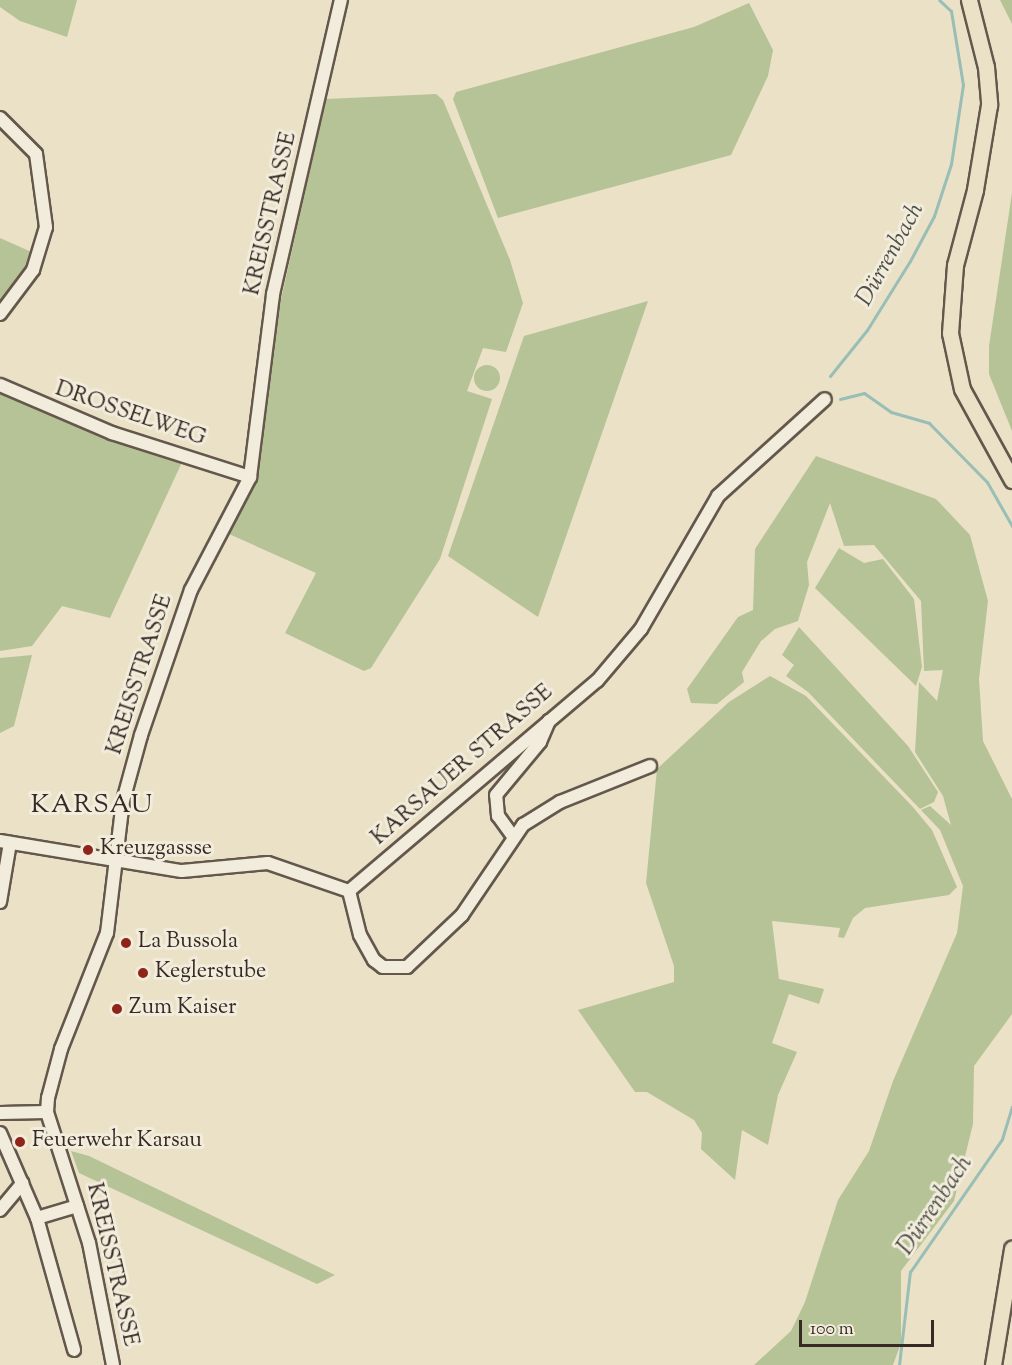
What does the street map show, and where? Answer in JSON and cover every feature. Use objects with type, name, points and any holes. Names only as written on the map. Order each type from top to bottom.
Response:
[{"type":"main road","points":[[969,0],[986,67],[989,105],[975,190],[955,265],[950,333],[962,389],[1012,480]]},
{"type":"main road","points":[[993,1365],[1012,1249]]},
{"type":"street","name":"KREISSTRASSE","points":[[113,1365],[77,1206],[48,1112],[61,1049],[107,933],[119,861],[123,801],[171,644],[191,590],[250,477],[273,294],[341,0]]},
{"type":"street","points":[[0,118],[36,154],[46,227],[33,270],[0,314]]},
{"type":"street","name":"DROSSELWEG","points":[[0,385],[112,433],[250,477]]},
{"type":"street","name":"KARSAUER STRASSE","points":[[349,891],[597,681],[641,629],[718,496],[825,399]]},
{"type":"street","points":[[512,835],[498,816],[496,795],[540,742],[550,719]]},
{"type":"street","points":[[0,902],[5,842],[182,870],[268,863],[349,891],[360,935],[374,960],[383,967],[407,967],[462,915],[497,869],[512,835],[544,810],[650,766]]},
{"type":"street","points":[[0,1113],[48,1112]]},
{"type":"street","points":[[0,1133],[37,1218],[74,1350]]},
{"type":"street","points":[[0,1210],[23,1183]]},
{"type":"street","points":[[37,1218],[77,1206]]},
{"type":"green space","points":[[0,0],[77,0],[67,37],[20,21],[0,7]]},
{"type":"green space","points":[[1000,0],[1012,0],[1012,24]]},
{"type":"green space","points":[[749,3],[773,50],[768,76],[731,155],[498,218],[453,99],[456,92],[694,27]]},
{"type":"green space","points":[[436,94],[443,100],[510,260],[523,303],[506,352],[483,348],[467,391],[492,399],[440,559],[371,668],[364,671],[285,633],[316,573],[229,534],[255,486],[278,313],[326,99]]},
{"type":"green space","points":[[1012,193],[1012,431],[989,374],[989,346]]},
{"type":"green space","points":[[0,238],[36,254],[0,308]]},
{"type":"green space","points":[[648,301],[538,617],[448,556],[524,336]]},
{"type":"green space","points":[[487,365],[496,369],[500,378],[496,387],[487,391],[478,387],[474,378],[478,369]]},
{"type":"green space","points":[[0,389],[49,415],[183,460],[110,618],[62,606],[32,646],[0,651]]},
{"type":"green space","points":[[816,456],[936,499],[970,535],[988,601],[979,679],[983,741],[1012,799],[1012,1014],[974,1066],[973,1124],[954,1201],[901,1271],[901,1343],[893,1365],[754,1365],[791,1331],[805,1302],[838,1200],[869,1151],[893,1081],[957,933],[963,886],[940,830],[921,810],[930,806],[951,825],[943,796],[915,752],[919,682],[937,701],[943,670],[924,671],[921,601],[874,545],[844,546],[830,503],[807,562],[809,585],[798,621],[775,629],[761,641],[742,672],[744,682],[717,704],[691,703],[687,689],[738,617],[753,610],[755,549]]},
{"type":"green space","points":[[839,548],[864,563],[883,559],[914,599],[922,667],[916,686],[815,588]]},
{"type":"green space","points":[[799,627],[908,746],[938,792],[934,802],[920,809],[808,692],[786,676],[794,665],[782,655]]},
{"type":"green space","points":[[32,655],[14,726],[0,733],[0,658]]},
{"type":"green space","points":[[770,676],[806,696],[912,806],[932,830],[957,887],[949,895],[865,908],[853,918],[844,938],[838,937],[840,928],[772,921],[779,979],[824,989],[819,1004],[789,994],[772,1043],[797,1052],[778,1095],[768,1145],[742,1130],[735,1180],[701,1149],[702,1133],[694,1120],[647,1092],[635,1092],[578,1010],[674,982],[674,966],[646,883],[657,769],[729,702]]},
{"type":"green space","points":[[71,1151],[89,1156],[335,1275],[317,1284],[79,1173]]},
{"type":"waterway","name":"Dürrenbach","points":[[830,376],[867,330],[910,261],[934,216],[951,164],[963,85],[951,11],[939,0]]},
{"type":"waterway","name":"Dürrenbach","points":[[840,399],[864,393],[891,412],[929,423],[987,482],[1012,526]]},
{"type":"waterway","name":"Dürrenbach","points":[[899,1365],[910,1272],[1002,1139],[1012,1107]]},
{"type":"place","name":"Kreuzgassse","points":[[88,850]]},
{"type":"place","name":"La Bussola","points":[[126,943]]},
{"type":"place","name":"Keglerstube","points":[[143,973]]},
{"type":"place","name":"Zum Kaiser","points":[[117,1009]]},
{"type":"place","name":"Feuerwehr Karsau","points":[[20,1142]]},
{"type":"district","name":"KARSAU","points":[[92,806]]}]
